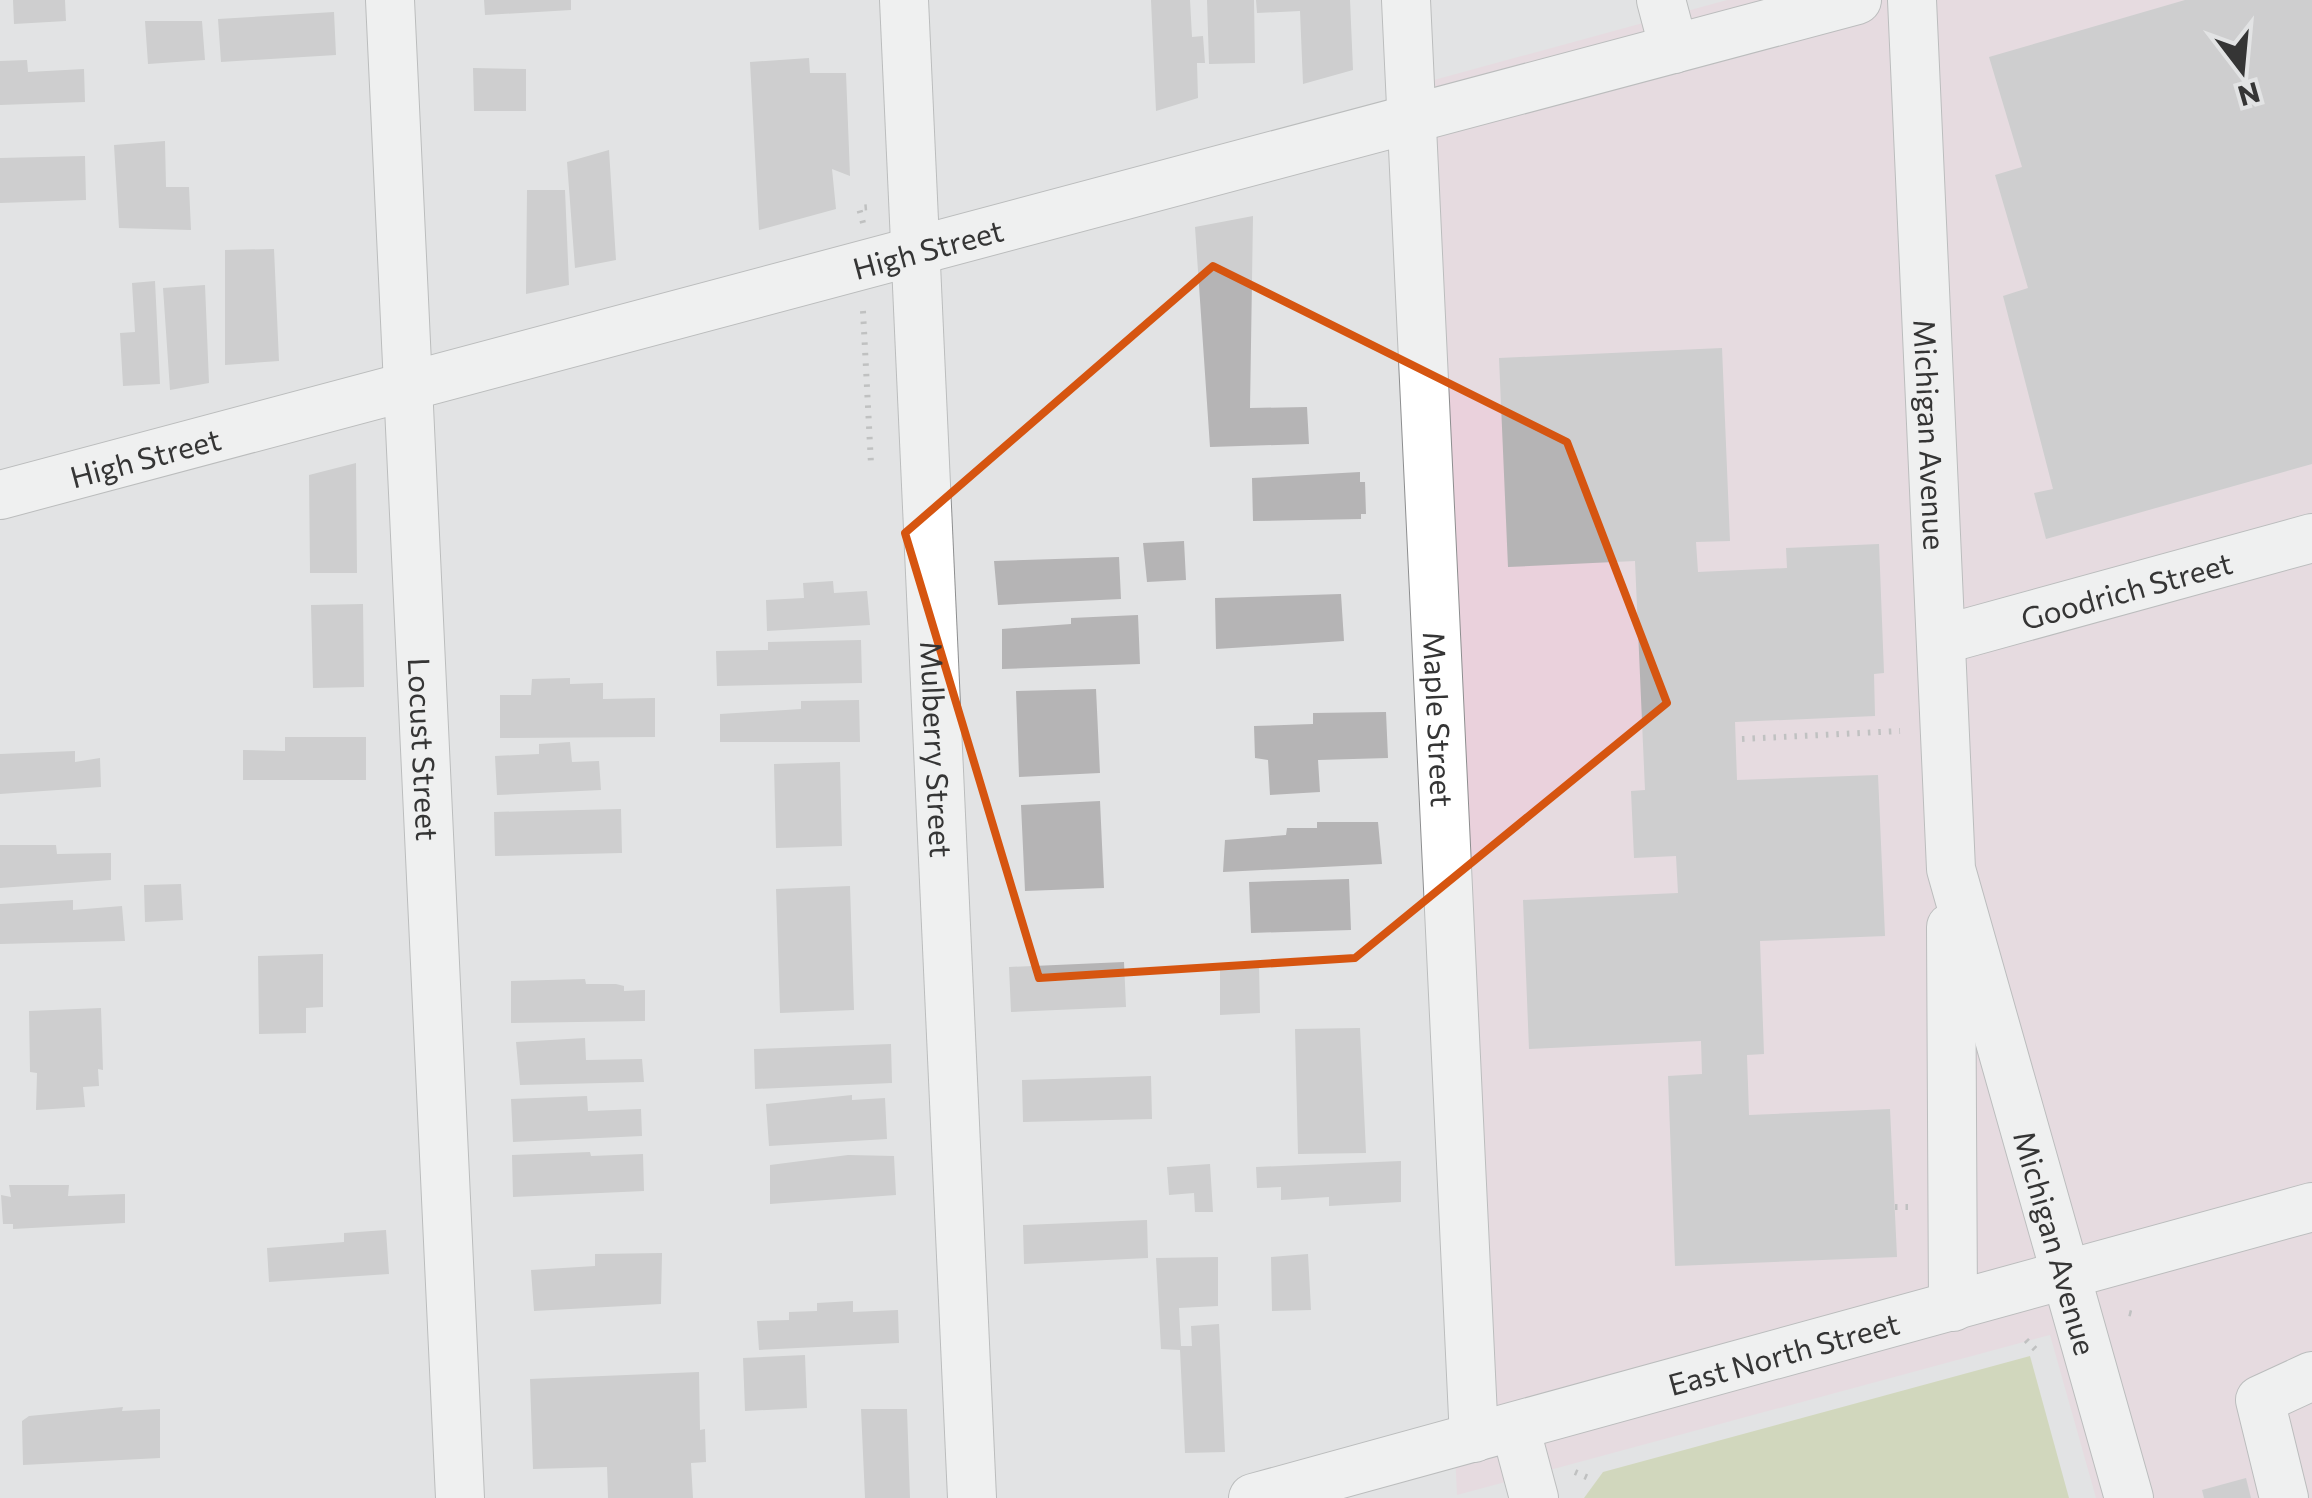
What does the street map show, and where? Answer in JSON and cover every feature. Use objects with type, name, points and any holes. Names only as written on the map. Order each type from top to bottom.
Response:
[{"type":"street","name":"Locust Street","points":[[390,0],[460,1498]]},
{"type":"street","name":"Mulberry Street","points":[[904,0],[972,1498]]},
{"type":"street","name":"Maple Street","points":[[1406,0],[1494,1432],[1534,1498]]},
{"type":"street","points":[[1661,0],[1674,48]]},
{"type":"street","name":"High Street","points":[[0,495],[1857,0]]},
{"type":"street","name":"Michigan Avenue","points":[[1912,0],[1951,868],[1952,1307]]},
{"type":"street","name":"Goodrich Street","points":[[1941,640],[2312,538]]},
{"type":"street","name":"Michigan Avenue","points":[[1951,868],[2128,1498]]},
{"type":"street","name":"East North Street","points":[[1274,1495],[2312,1207]]},
{"type":"street","points":[[2284,1498],[2260,1400],[2312,1376]]},
{"type":"path","points":[[864,310],[871,464]]},
{"type":"path","points":[[1742,739],[1901,731]]},
{"type":"path","points":[[2026,1340],[2037,1352]]},
{"type":"path","points":[[1575,1472],[1590,1479]]},
{"type":"highlighted area","points":[[1213,266],[1567,442],[1667,703],[1355,958],[1039,978],[905,533]]},
{"type":"shaded area","points":[[1727,0],[2312,0],[2312,1498],[2096,1498],[2050,1335],[1457,1495],[1390,92]]},
{"type":"green space","points":[[2030,1356],[2069,1498],[1584,1498],[1603,1472]]},
{"type":"building","points":[[13,0],[65,0],[66,21],[14,24]]},
{"type":"building","points":[[484,0],[571,0],[571,10],[485,15]]},
{"type":"building","points":[[1151,0],[1190,0],[1192,37],[1203,36],[1205,63],[1197,63],[1198,98],[1156,111]]},
{"type":"building","points":[[1207,0],[1254,0],[1255,63],[1209,64]]},
{"type":"building","points":[[1256,0],[1350,0],[1353,70],[1303,84],[1300,11],[1257,13]]},
{"type":"building","points":[[2185,0],[2312,0],[2312,464],[2046,539],[2034,493],[2053,489],[2003,296],[2028,288],[1995,175],[2022,167],[1989,57]]},
{"type":"building","points":[[334,12],[336,55],[221,62],[218,19]]},
{"type":"building","points":[[145,21],[202,21],[205,60],[148,64]]},
{"type":"building","points":[[809,58],[810,73],[846,73],[850,176],[832,169],[836,209],[759,230],[750,62]]},
{"type":"building","points":[[27,60],[28,72],[84,69],[85,102],[0,105],[0,61]]},
{"type":"building","points":[[473,68],[526,69],[526,111],[474,111]]},
{"type":"building","points":[[165,141],[166,187],[189,187],[191,230],[119,228],[114,145]]},
{"type":"building","points":[[609,150],[616,260],[575,268],[567,162]]},
{"type":"building","points":[[85,156],[86,200],[0,203],[0,158]]},
{"type":"building","points":[[527,190],[565,190],[569,285],[526,294]]},
{"type":"building","points":[[1253,216],[1250,408],[1307,407],[1309,444],[1210,447],[1195,227]]},
{"type":"building","points":[[274,249],[279,361],[225,365],[225,250]]},
{"type":"building","points":[[155,281],[160,384],[123,386],[120,333],[135,332],[132,283]]},
{"type":"building","points":[[205,285],[209,383],[170,390],[163,288]]},
{"type":"building","points":[[1722,348],[1730,541],[1696,542],[1698,572],[1787,568],[1786,548],[1879,544],[1884,673],[1874,674],[1875,716],[1735,722],[1737,780],[1878,775],[1885,936],[1760,941],[1764,1054],[1747,1055],[1749,1115],[1890,1109],[1897,1257],[1675,1266],[1668,1076],[1702,1074],[1701,1041],[1529,1049],[1523,900],[1678,893],[1676,856],[1634,858],[1631,791],[1645,790],[1635,561],[1508,567],[1499,358]]},
{"type":"building","points":[[356,463],[357,573],[310,573],[309,475]]},
{"type":"building","points":[[1360,472],[1360,482],[1365,482],[1366,514],[1361,514],[1361,519],[1253,521],[1252,478]]},
{"type":"building","points":[[1184,541],[1186,580],[1147,582],[1143,543]]},
{"type":"building","points":[[1119,557],[1121,599],[998,605],[994,561]]},
{"type":"building","points":[[833,581],[834,593],[867,591],[870,625],[767,631],[766,600],[804,598],[803,583]]},
{"type":"building","points":[[1341,594],[1344,641],[1216,649],[1215,598]]},
{"type":"building","points":[[363,604],[364,687],[313,688],[311,605]]},
{"type":"building","points":[[1138,615],[1140,664],[1002,669],[1002,629],[1071,624],[1071,618]]},
{"type":"building","points":[[861,640],[862,683],[717,686],[716,651],[768,650],[768,642]]},
{"type":"building","points":[[570,678],[570,684],[603,683],[603,699],[655,698],[655,737],[500,738],[500,695],[531,695],[532,679]]},
{"type":"building","points":[[1096,689],[1100,773],[1019,777],[1016,691]]},
{"type":"building","points":[[859,700],[860,742],[720,742],[720,714],[801,709],[801,701]]},
{"type":"building","points":[[1386,712],[1388,758],[1318,760],[1320,792],[1270,795],[1268,760],[1255,758],[1254,726],[1313,724],[1313,713]]},
{"type":"building","points":[[285,737],[366,737],[366,780],[243,780],[243,750],[285,751]]},
{"type":"building","points":[[570,742],[572,762],[599,761],[601,790],[497,795],[495,756],[539,754],[539,744]]},
{"type":"building","points":[[75,751],[75,762],[100,758],[101,787],[0,794],[0,754]]},
{"type":"building","points":[[840,762],[842,846],[776,848],[774,764]]},
{"type":"building","points":[[1100,801],[1104,888],[1025,891],[1021,805]]},
{"type":"building","points":[[621,809],[622,853],[495,856],[494,812]]},
{"type":"building","points":[[1317,822],[1378,822],[1382,864],[1223,872],[1225,840],[1286,835],[1287,828],[1317,828]]},
{"type":"building","points":[[0,845],[56,845],[57,854],[111,853],[111,880],[0,888]]},
{"type":"building","points":[[1349,879],[1351,930],[1251,933],[1249,882]]},
{"type":"building","points":[[181,884],[183,920],[145,922],[144,885]]},
{"type":"building","points":[[850,886],[854,1010],[780,1013],[776,889]]},
{"type":"building","points":[[73,900],[73,910],[122,906],[125,941],[0,944],[0,904]]},
{"type":"building","points":[[323,954],[323,1007],[306,1008],[306,1033],[259,1034],[258,956]]},
{"type":"building","points":[[1124,962],[1126,1007],[1011,1012],[1009,967]]},
{"type":"building","points":[[1259,965],[1260,1013],[1220,1015],[1220,966]]},
{"type":"building","points":[[585,979],[586,984],[624,986],[624,991],[645,990],[645,1021],[511,1023],[511,981]]},
{"type":"building","points":[[101,1008],[103,1070],[98,1069],[99,1086],[83,1087],[85,1107],[36,1110],[37,1073],[30,1072],[29,1011]]},
{"type":"building","points":[[1360,1028],[1366,1153],[1298,1154],[1295,1029]]},
{"type":"building","points":[[585,1038],[586,1060],[642,1059],[644,1082],[520,1085],[516,1042]]},
{"type":"building","points":[[891,1044],[892,1083],[755,1089],[754,1049]]},
{"type":"building","points":[[1151,1076],[1152,1119],[1023,1122],[1022,1080]]},
{"type":"building","points":[[852,1095],[852,1100],[885,1098],[887,1139],[769,1146],[766,1104]]},
{"type":"building","points":[[587,1096],[588,1111],[641,1109],[642,1136],[513,1142],[511,1099]]},
{"type":"building","points":[[590,1152],[591,1156],[643,1154],[644,1191],[513,1197],[512,1155]]},
{"type":"building","points":[[848,1155],[894,1156],[896,1195],[770,1204],[770,1165]]},
{"type":"building","points":[[1401,1161],[1401,1202],[1329,1206],[1329,1197],[1281,1200],[1281,1187],[1257,1188],[1256,1167]]},
{"type":"building","points":[[1210,1164],[1213,1212],[1195,1212],[1194,1193],[1169,1195],[1167,1167]]},
{"type":"building","points":[[9,1185],[69,1185],[68,1196],[125,1194],[125,1223],[13,1229],[13,1224],[3,1224],[1,1195],[11,1197]]},
{"type":"building","points":[[1147,1220],[1148,1258],[1024,1264],[1023,1225]]},
{"type":"building","points":[[386,1230],[389,1274],[269,1282],[267,1248],[344,1242],[344,1233]]},
{"type":"building","points":[[662,1253],[661,1304],[534,1311],[531,1270],[595,1266],[595,1254]]},
{"type":"building","points":[[1308,1254],[1311,1310],[1272,1311],[1271,1257]]},
{"type":"building","points":[[1218,1257],[1218,1306],[1179,1308],[1181,1346],[1192,1346],[1191,1326],[1219,1324],[1225,1452],[1185,1453],[1180,1350],[1161,1349],[1156,1258]]},
{"type":"building","points":[[853,1301],[853,1312],[898,1310],[899,1343],[759,1350],[757,1321],[789,1320],[789,1312],[817,1311],[817,1303]]},
{"type":"building","points":[[805,1355],[807,1408],[745,1411],[743,1358]]},
{"type":"building","points":[[699,1372],[700,1430],[705,1429],[706,1462],[691,1463],[693,1498],[608,1498],[607,1467],[533,1469],[530,1379]]},
{"type":"building","points":[[123,1407],[122,1411],[160,1409],[160,1458],[23,1465],[22,1421],[29,1416]]},
{"type":"building","points":[[861,1409],[907,1409],[910,1498],[865,1498]]},
{"type":"building","points":[[2246,1478],[2251,1498],[2204,1498],[2202,1490]]}]
